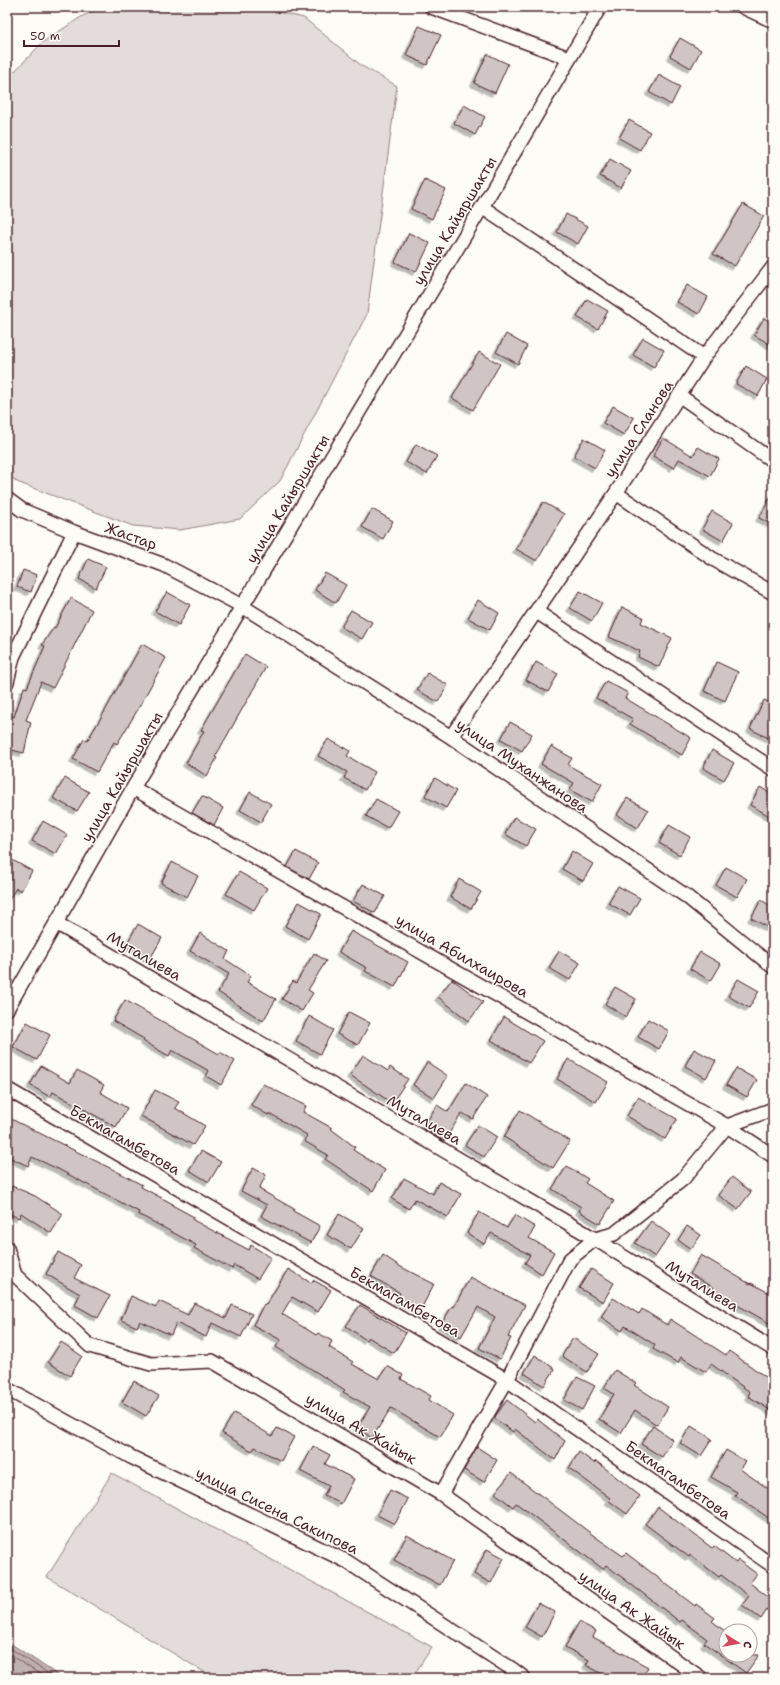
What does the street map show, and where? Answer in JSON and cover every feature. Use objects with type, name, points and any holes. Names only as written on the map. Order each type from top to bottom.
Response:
[{"type":"street","points":[[431,7],[569,58]]},
{"type":"street","name":"улица Кайыршакты","points":[[7,1009],[133,788],[482,207],[600,7]]},
{"type":"street","points":[[743,7],[773,22]]},
{"type":"street","points":[[482,207],[704,357]]},
{"type":"street","name":"улица Сланова","points":[[451,737],[616,494],[704,357],[773,266]]},
{"type":"street","points":[[680,396],[773,461]]},
{"type":"street","points":[[616,494],[713,559],[773,593]]},
{"type":"street","name":"Жастар","points":[[7,500],[22,510],[74,532],[164,565],[242,606]]},
{"type":"street","points":[[7,682],[13,657],[74,532]]},
{"type":"street","name":"улица Муханжанова","points":[[242,606],[451,737],[686,896],[773,967]]},
{"type":"street","points":[[537,612],[773,770]]},
{"type":"street","name":"улица Абилхаирова","points":[[133,788],[727,1126],[773,1156]]},
{"type":"street","name":"Муталиева","points":[[56,923],[595,1239],[773,1349]]},
{"type":"street","name":"Бекмагамбетова","points":[[7,1089],[506,1380],[773,1566]]},
{"type":"street","points":[[441,1494],[506,1380],[570,1259],[595,1239],[614,1234],[682,1179],[727,1126],[773,1109]]},
{"type":"street","name":"улица Ак Жайык","points":[[7,1248],[15,1275],[90,1346],[151,1364],[212,1361],[441,1494],[701,1678]]},
{"type":"street","name":"улица Сисена Сакипова","points":[[7,1389],[131,1457],[346,1561],[524,1678]]},
{"type":"shaded area","points":[[102,7],[257,7],[304,18],[362,66],[397,86],[367,314],[280,481],[240,519],[180,530],[133,526],[17,482],[7,473],[7,79],[43,42],[81,17]]},
{"type":"shaded area","points":[[112,1473],[432,1647],[412,1678],[214,1678],[47,1577]]},
{"type":"water","points":[[7,1641],[62,1678],[7,1678]]},
{"type":"building","points":[[419,26],[441,35],[427,65],[406,55]]},
{"type":"building","points":[[680,38],[701,50],[691,68],[670,56]]},
{"type":"building","points":[[487,54],[508,64],[495,93],[474,83]]},
{"type":"building","points":[[659,75],[680,87],[671,105],[649,92]]},
{"type":"building","points":[[464,105],[485,117],[475,135],[454,123]]},
{"type":"building","points":[[629,120],[650,132],[640,150],[619,138]]},
{"type":"building","points":[[610,159],[631,171],[621,188],[600,176]]},
{"type":"building","points":[[425,180],[446,190],[432,219],[411,209]]},
{"type":"building","points":[[743,204],[764,216],[735,266],[713,254]]},
{"type":"building","points":[[566,214],[588,226],[578,244],[557,232]]},
{"type":"building","points":[[409,233],[430,243],[416,272],[395,262]]},
{"type":"building","points":[[687,285],[708,297],[699,314],[677,302]]},
{"type":"building","points":[[587,299],[608,311],[598,329],[577,317]]},
{"type":"building","points":[[764,318],[773,323],[773,346],[754,335]]},
{"type":"building","points":[[506,334],[527,346],[518,364],[496,352]]},
{"type":"building","points":[[643,338],[664,350],[654,367],[633,355]]},
{"type":"building","points":[[479,352],[500,364],[473,410],[452,398]]},
{"type":"building","points":[[746,366],[767,379],[758,396],[736,384]]},
{"type":"building","points":[[613,406],[634,418],[624,435],[603,423]]},
{"type":"building","points":[[584,438],[605,450],[595,468],[574,456]]},
{"type":"building","points":[[663,438],[693,456],[698,447],[719,459],[710,476],[679,459],[674,468],[653,456]]},
{"type":"building","points":[[416,444],[437,456],[427,474],[406,462]]},
{"type":"building","points":[[773,493],[773,525],[759,518]]},
{"type":"building","points":[[543,502],[564,514],[537,561],[516,549]]},
{"type":"building","points":[[372,509],[393,521],[383,539],[362,527]]},
{"type":"building","points":[[712,511],[733,523],[723,541],[702,529]]},
{"type":"building","points":[[88,559],[106,567],[96,588],[79,579]]},
{"type":"building","points":[[23,570],[37,575],[31,592],[17,587]]},
{"type":"building","points":[[325,573],[346,585],[336,603],[315,590]]},
{"type":"building","points":[[580,591],[602,603],[592,621],[570,608]]},
{"type":"building","points":[[167,592],[190,605],[179,625],[155,611]]},
{"type":"building","points":[[71,598],[92,610],[53,688],[41,682],[26,720],[31,722],[24,753],[7,749],[7,729],[10,716],[14,717],[24,687],[27,688],[45,646],[42,645],[54,627],[55,628]]},
{"type":"building","points":[[478,600],[499,613],[490,630],[468,618]]},
{"type":"building","points":[[622,607],[643,617],[641,623],[672,638],[659,667],[638,657],[640,651],[609,637]]},
{"type":"building","points":[[351,610],[372,622],[362,639],[341,627]]},
{"type":"building","points":[[142,644],[166,658],[137,711],[117,744],[114,742],[97,772],[73,759],[84,739],[87,741],[105,711]]},
{"type":"building","points":[[245,654],[266,667],[215,757],[217,758],[207,776],[186,763],[204,731],[201,730]]},
{"type":"building","points":[[536,662],[558,674],[548,692],[526,680]]},
{"type":"building","points":[[717,662],[738,672],[725,701],[704,691]]},
{"type":"building","points":[[427,673],[448,685],[438,702],[417,690]]},
{"type":"building","points":[[606,681],[628,693],[625,698],[691,738],[682,755],[630,724],[633,719],[596,698]]},
{"type":"building","points":[[764,700],[773,704],[773,740],[750,729]]},
{"type":"building","points":[[510,722],[532,734],[522,751],[501,739]]},
{"type":"building","points":[[328,739],[350,751],[347,756],[375,772],[365,790],[344,778],[347,772],[318,756]]},
{"type":"building","points":[[551,746],[572,758],[568,765],[602,784],[592,802],[570,790],[574,783],[541,764]]},
{"type":"building","points":[[712,750],[734,763],[724,780],[703,768]]},
{"type":"building","points":[[65,778],[89,792],[77,811],[53,798]]},
{"type":"building","points":[[435,778],[456,791],[446,808],[425,796]]},
{"type":"building","points":[[760,787],[773,795],[773,818],[750,805]]},
{"type":"building","points":[[250,792],[271,804],[261,822],[240,810]]},
{"type":"building","points":[[202,796],[223,808],[214,825],[192,813]]},
{"type":"building","points":[[627,798],[648,810],[638,828],[617,815]]},
{"type":"building","points":[[376,799],[398,811],[388,828],[366,816]]},
{"type":"building","points":[[514,817],[536,829],[526,846],[505,834]]},
{"type":"building","points":[[43,821],[67,835],[56,854],[32,841]]},
{"type":"building","points":[[669,825],[690,837],[680,855],[659,843]]},
{"type":"building","points":[[296,851],[318,863],[309,879],[287,867]]},
{"type":"building","points":[[572,851],[593,864],[583,881],[562,869]]},
{"type":"building","points":[[7,857],[32,871],[21,891],[16,888],[7,903]]},
{"type":"building","points":[[172,862],[198,876],[187,897],[161,883]]},
{"type":"building","points":[[726,867],[747,879],[737,897],[716,885]]},
{"type":"building","points":[[239,872],[267,888],[254,910],[226,894]]},
{"type":"building","points":[[459,879],[481,892],[471,909],[450,897]]},
{"type":"building","points":[[363,884],[385,896],[375,913],[353,901]]},
{"type":"building","points":[[618,886],[640,898],[630,915],[608,903]]},
{"type":"building","points":[[761,900],[773,907],[773,930],[751,918]]},
{"type":"building","points":[[299,902],[321,914],[308,939],[285,926]]},
{"type":"building","points":[[138,924],[162,938],[150,959],[126,945]]},
{"type":"building","points":[[351,931],[408,962],[395,987],[365,971],[367,968],[339,952]]},
{"type":"building","points":[[200,933],[229,951],[225,959],[251,976],[247,982],[276,999],[263,1021],[218,992],[229,974],[190,951]]},
{"type":"building","points":[[559,951],[580,963],[570,980],[549,968]]},
{"type":"building","points":[[700,952],[721,964],[711,981],[690,969]]},
{"type":"building","points":[[314,953],[326,961],[308,990],[313,993],[302,1011],[282,999],[293,981],[296,983]]},
{"type":"building","points":[[452,979],[483,1002],[469,1021],[438,997]]},
{"type":"building","points":[[738,979],[759,991],[749,1008],[728,996]]},
{"type":"building","points":[[615,987],[636,999],[626,1017],[605,1004]]},
{"type":"building","points":[[125,1000],[219,1054],[220,1052],[235,1061],[221,1085],[206,1076],[209,1071],[172,1050],[169,1056],[113,1021]]},
{"type":"building","points":[[349,1012],[370,1023],[358,1045],[337,1034]]},
{"type":"building","points":[[309,1016],[333,1030],[320,1054],[296,1041]]},
{"type":"building","points":[[504,1017],[543,1041],[529,1063],[491,1040]]},
{"type":"building","points":[[648,1019],[669,1031],[659,1049],[638,1037]]},
{"type":"building","points":[[27,1022],[50,1035],[37,1060],[13,1047]]},
{"type":"building","points":[[694,1049],[716,1061],[706,1078],[685,1066]]},
{"type":"building","points":[[363,1055],[388,1071],[390,1067],[408,1079],[392,1103],[350,1075]]},
{"type":"building","points":[[568,1059],[608,1082],[596,1102],[557,1079]]},
{"type":"building","points":[[427,1062],[448,1076],[434,1098],[413,1085]]},
{"type":"building","points":[[41,1066],[70,1083],[77,1070],[104,1085],[100,1092],[127,1108],[116,1127],[53,1092],[50,1097],[30,1085]]},
{"type":"building","points":[[736,1068],[757,1080],[747,1097],[726,1085]]},
{"type":"building","points":[[466,1083],[487,1097],[473,1119],[462,1113],[444,1141],[423,1128],[437,1105],[448,1112]]},
{"type":"building","points":[[263,1084],[306,1106],[303,1112],[332,1128],[331,1129],[355,1147],[353,1150],[385,1170],[373,1191],[325,1159],[328,1155],[304,1141],[307,1135],[269,1113],[268,1115],[251,1105]]},
{"type":"building","points":[[155,1090],[179,1102],[175,1108],[205,1126],[193,1145],[141,1116]]},
{"type":"building","points":[[638,1097],[677,1119],[665,1139],[627,1116]]},
{"type":"building","points":[[520,1110],[570,1141],[553,1168],[504,1137]]},
{"type":"building","points":[[7,1117],[122,1174],[142,1185],[141,1187],[194,1217],[193,1220],[249,1250],[251,1245],[271,1258],[258,1279],[234,1265],[232,1269],[194,1248],[196,1245],[138,1214],[139,1212],[58,1169],[32,1157],[28,1166],[7,1156]]},
{"type":"building","points":[[478,1125],[497,1137],[484,1157],[465,1145]]},
{"type":"building","points":[[201,1151],[221,1162],[209,1182],[189,1170]]},
{"type":"building","points":[[567,1166],[588,1179],[585,1183],[614,1201],[600,1224],[579,1211],[581,1207],[552,1189]]},
{"type":"building","points":[[253,1168],[266,1175],[259,1189],[320,1226],[311,1243],[261,1216],[267,1205],[241,1191]]},
{"type":"building","points":[[732,1177],[751,1192],[738,1209],[718,1195]]},
{"type":"building","points":[[404,1178],[433,1194],[439,1182],[461,1194],[448,1217],[415,1199],[409,1209],[392,1199]]},
{"type":"building","points":[[12,1186],[35,1196],[63,1214],[51,1233],[21,1213],[19,1218],[7,1213],[7,1196]]},
{"type":"building","points":[[479,1212],[507,1228],[515,1215],[535,1227],[529,1238],[554,1252],[542,1274],[525,1263],[530,1255],[491,1233],[484,1244],[467,1233]]},
{"type":"building","points":[[339,1214],[364,1228],[351,1249],[327,1235]]},
{"type":"building","points":[[651,1221],[670,1235],[655,1257],[635,1243]]},
{"type":"building","points":[[687,1226],[701,1235],[691,1249],[678,1240]]},
{"type":"building","points":[[58,1252],[81,1265],[74,1278],[110,1296],[98,1318],[75,1305],[80,1294],[46,1274]]},
{"type":"building","points":[[383,1255],[401,1267],[434,1284],[420,1311],[397,1299],[400,1293],[371,1276]]},
{"type":"building","points":[[701,1255],[750,1284],[751,1283],[773,1295],[773,1325],[712,1291],[714,1288],[690,1274]]},
{"type":"building","points":[[288,1269],[311,1283],[313,1280],[331,1290],[318,1312],[292,1297],[282,1314],[316,1335],[318,1333],[332,1341],[329,1347],[353,1362],[352,1364],[379,1379],[387,1366],[403,1375],[401,1379],[431,1396],[429,1400],[453,1415],[440,1437],[391,1408],[372,1438],[357,1428],[370,1407],[343,1392],[345,1390],[276,1347],[281,1340],[253,1325],[264,1304],[266,1305]]},
{"type":"building","points":[[591,1269],[614,1283],[603,1302],[579,1288]]},
{"type":"building","points":[[470,1277],[525,1305],[508,1337],[511,1338],[500,1359],[479,1348],[495,1317],[478,1307],[461,1337],[441,1325],[452,1306],[454,1307]]},
{"type":"building","points":[[131,1296],[156,1307],[159,1301],[188,1315],[194,1303],[226,1318],[232,1305],[252,1314],[241,1337],[212,1323],[206,1337],[176,1323],[171,1335],[140,1321],[137,1327],[121,1320]]},
{"type":"building","points":[[613,1298],[639,1314],[642,1309],[667,1325],[670,1319],[726,1355],[729,1351],[773,1382],[773,1412],[748,1396],[750,1392],[711,1364],[706,1372],[681,1357],[678,1363],[653,1349],[655,1345],[625,1326],[622,1331],[601,1317]]},
{"type":"building","points":[[360,1305],[406,1333],[394,1353],[368,1337],[366,1340],[346,1326]]},
{"type":"building","points":[[573,1338],[599,1354],[587,1372],[562,1356]]},
{"type":"building","points":[[61,1342],[82,1356],[70,1376],[48,1362]]},
{"type":"building","points":[[535,1355],[555,1369],[544,1386],[524,1373]]},
{"type":"building","points":[[615,1370],[636,1383],[634,1385],[668,1407],[657,1425],[635,1410],[621,1433],[599,1419],[614,1394],[604,1388]]},
{"type":"building","points":[[577,1377],[595,1386],[582,1410],[564,1400]]},
{"type":"building","points":[[134,1381],[159,1396],[146,1416],[122,1402]]},
{"type":"building","points":[[507,1400],[535,1422],[537,1419],[565,1441],[555,1460],[515,1429],[513,1432],[494,1418]]},
{"type":"building","points":[[234,1413],[272,1436],[277,1428],[294,1437],[281,1461],[255,1447],[252,1451],[222,1433]]},
{"type":"building","points":[[653,1426],[673,1440],[662,1457],[641,1444]]},
{"type":"building","points":[[691,1426],[712,1439],[701,1456],[680,1443]]},
{"type":"building","points":[[313,1446],[330,1455],[325,1464],[354,1479],[341,1504],[324,1495],[329,1486],[300,1471]]},
{"type":"building","points":[[477,1447],[497,1460],[484,1482],[464,1470]]},
{"type":"building","points":[[726,1450],[745,1461],[740,1469],[773,1492],[773,1521],[735,1495],[737,1492],[711,1477]]},
{"type":"building","points":[[579,1452],[594,1463],[596,1461],[640,1496],[627,1514],[608,1500],[610,1498],[569,1468]]},
{"type":"building","points":[[511,1473],[597,1538],[623,1556],[626,1553],[695,1606],[696,1604],[715,1618],[712,1621],[718,1626],[718,1653],[704,1643],[707,1639],[682,1620],[680,1622],[606,1565],[603,1569],[516,1503],[513,1507],[495,1493]]},
{"type":"building","points":[[390,1490],[408,1499],[395,1524],[377,1515]]},
{"type":"building","points":[[658,1507],[712,1548],[714,1546],[736,1563],[738,1560],[757,1574],[750,1583],[773,1601],[761,1619],[742,1605],[749,1596],[721,1575],[719,1577],[690,1555],[689,1557],[645,1524]]},
{"type":"building","points":[[407,1535],[453,1561],[440,1585],[394,1560]]},
{"type":"building","points":[[487,1549],[504,1558],[491,1583],[474,1574]]},
{"type":"building","points":[[538,1603],[555,1612],[542,1637],[525,1627]]},
{"type":"building","points":[[579,1622],[596,1631],[593,1637],[648,1667],[642,1678],[610,1678],[586,1665],[589,1660],[565,1647]]},
{"type":"building","points":[[732,1663],[753,1663],[746,1673]]}]
